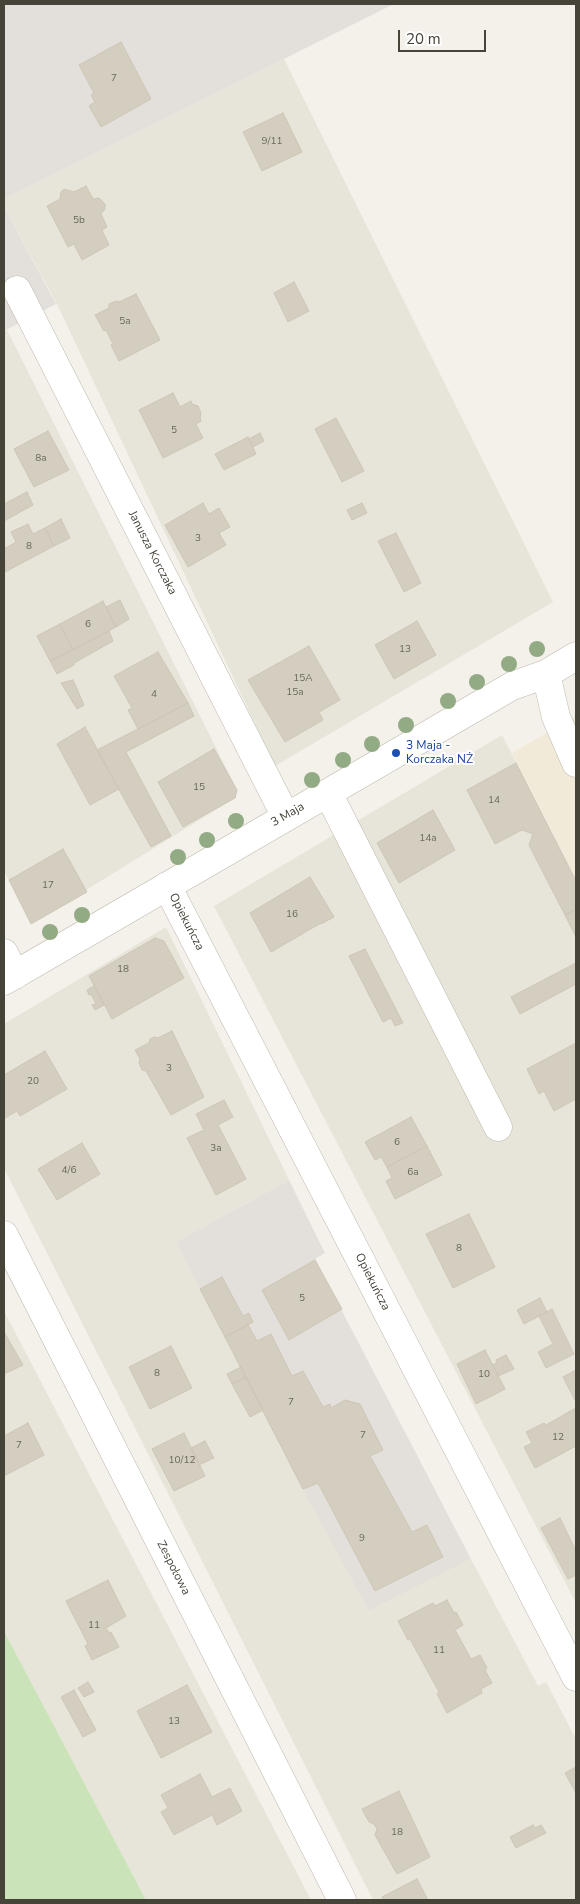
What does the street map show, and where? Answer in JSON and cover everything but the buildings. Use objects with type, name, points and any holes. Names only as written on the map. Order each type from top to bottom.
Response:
[{"type":"street","name":"Janusza Korczaka","points":[[17,290],[286,817]]},
{"type":"street","name":"3 Maja","points":[[8,970],[167,886],[512,686],[546,674],[576,656]]},
{"type":"street","points":[[546,674],[556,717],[576,763]]},
{"type":"street","points":[[328,793],[498,1127]]},
{"type":"street","name":"Opiekuńcza","points":[[167,886],[576,1677]]},
{"type":"street","name":"Zespołowa","points":[[4,1235],[342,1900]]},
{"type":"shaded area","points":[[4,4],[394,4],[4,199]]},
{"type":"shaded area","points":[[284,59],[553,602],[275,766],[57,304],[4,206],[4,199]]},
{"type":"shaded area","points":[[4,206],[56,304],[4,331]]},
{"type":"shaded area","points":[[7,330],[237,790],[235,798],[31,924],[4,871],[4,331]]},
{"type":"shaded area","points":[[576,716],[576,879],[512,753]]},
{"type":"shaded area","points":[[502,735],[576,879],[576,1603],[214,906]]},
{"type":"shaded area","points":[[166,927],[289,1180],[176,1242],[369,1611],[471,1559],[538,1686],[546,1682],[576,1739],[576,1900],[373,1900],[4,1168],[4,1024]]},
{"type":"shaded area","points":[[289,1180],[325,1253],[315,1259],[471,1559],[369,1611],[303,1489],[176,1242]]},
{"type":"shaded area","points":[[4,1311],[311,1900],[146,1900],[4,1631]]},
{"type":"green space","points":[[4,1631],[146,1900],[4,1900]]},
{"type":"place","name":"3 Maja - Korczaka NŻ","points":[[396,753]]}]
